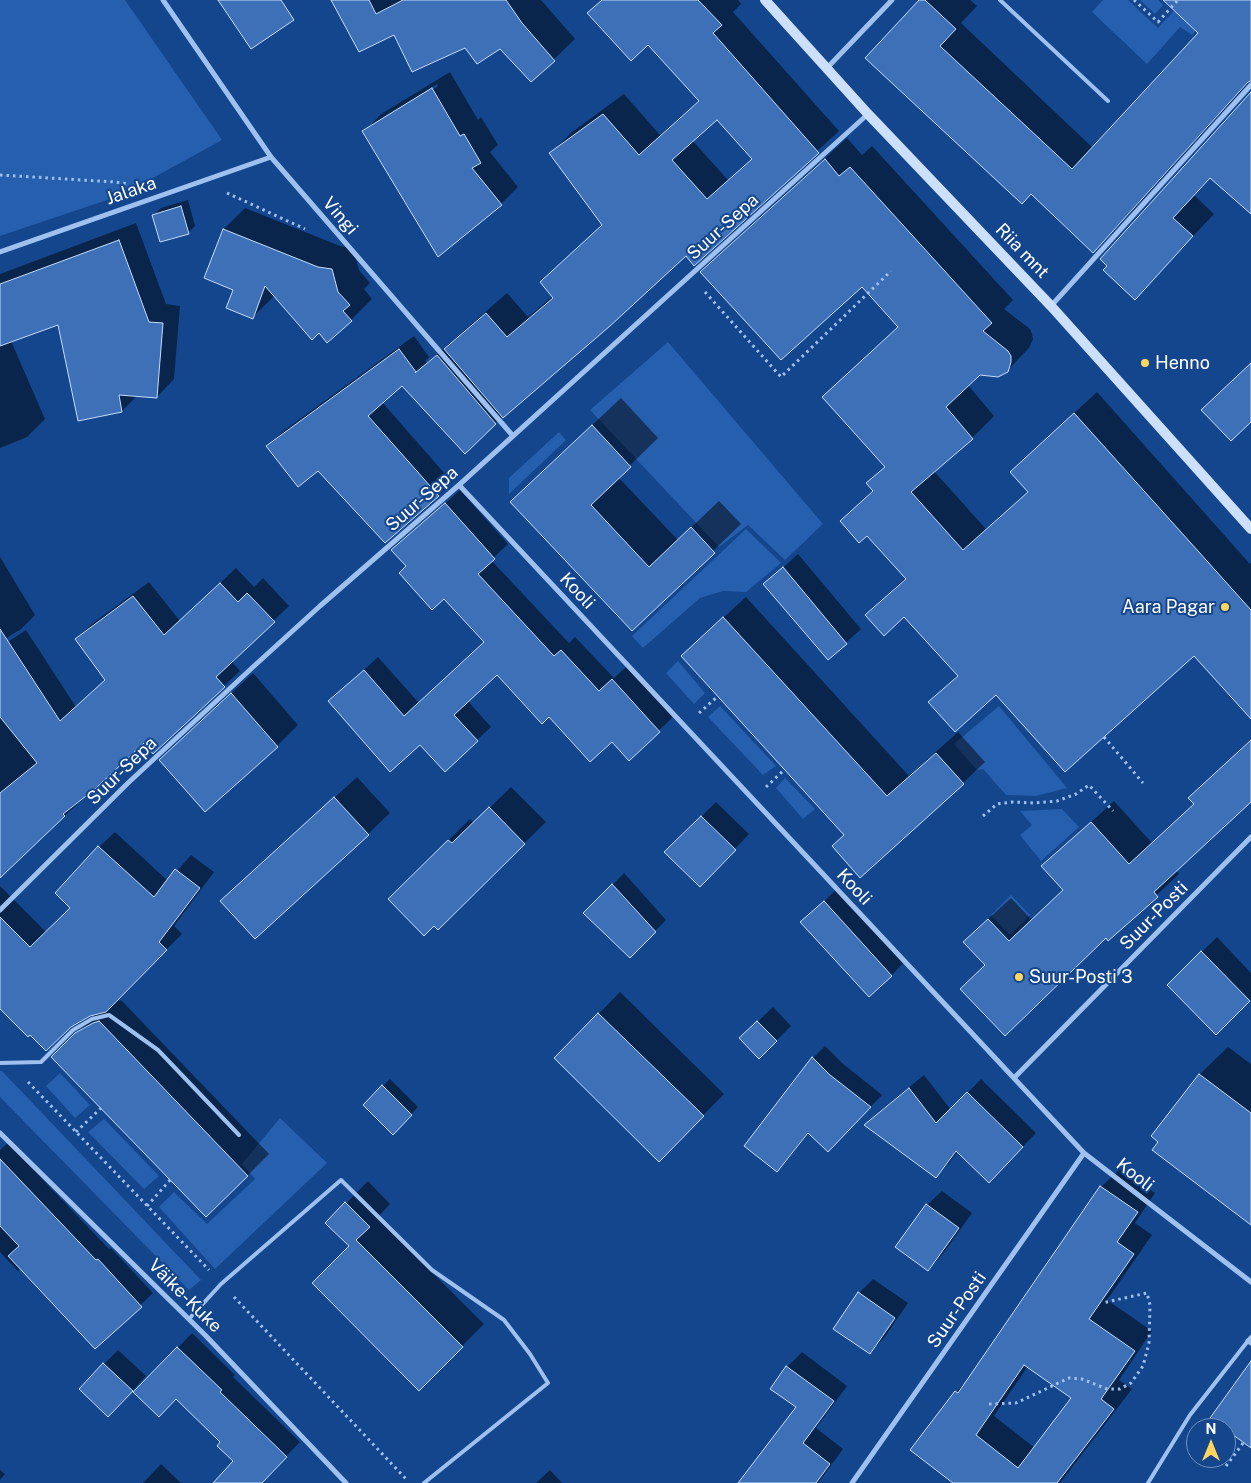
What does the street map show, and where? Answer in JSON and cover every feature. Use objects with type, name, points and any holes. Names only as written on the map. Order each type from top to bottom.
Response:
[{"type":"main road","name":"Riia mnt","points":[[765,0],[868,114],[1051,306],[1251,529]]},
{"type":"street","name":"Vingi","points":[[163,0],[271,157],[513,436]]},
{"type":"street","points":[[827,68],[892,0]]},
{"type":"street","points":[[1051,306],[1251,85]]},
{"type":"street","name":"Suur-Sepa","points":[[0,910],[135,777],[313,612],[459,485],[868,114]]},
{"type":"street","name":"Jalaka","points":[[0,252],[271,157]]},
{"type":"street","name":"Kooli","points":[[459,485],[1084,1153],[1251,1282]]},
{"type":"street","name":"Suur-Posti","points":[[1014,1078],[1251,836]]},
{"type":"street","name":"Väike-Kuke","points":[[0,1134],[189,1319],[346,1483]]},
{"type":"street","name":"Suur-Posti","points":[[852,1483],[1084,1153]]},
{"type":"lane","points":[[1000,0],[1108,101]]},
{"type":"lane","points":[[0,1063],[41,1062],[73,1030],[92,1019],[109,1015],[158,1050],[239,1135]]},
{"type":"lane","points":[[189,1319],[221,1284],[341,1180],[432,1270],[504,1320],[530,1354],[548,1383],[424,1483]]},
{"type":"lane","points":[[1148,1483],[1190,1415],[1250,1341]]},
{"type":"path","points":[[1134,0],[1158,22],[1177,1]]},
{"type":"path","points":[[0,175],[115,182],[170,191]]},
{"type":"path","points":[[223,192],[312,233]]},
{"type":"path","points":[[705,292],[781,377],[892,270]]},
{"type":"path","points":[[698,714],[717,697]]},
{"type":"path","points":[[1104,737],[1143,783]]},
{"type":"path","points":[[766,787],[784,770]]},
{"type":"path","points":[[983,816],[997,804],[1057,801],[1076,794],[1089,785],[1114,811]]},
{"type":"path","points":[[10,1063],[409,1483]]},
{"type":"path","points":[[76,1132],[101,1108]]},
{"type":"path","points":[[147,1206],[170,1180]]},
{"type":"path","points":[[989,1404],[1016,1403],[1069,1378],[1082,1379],[1107,1389],[1120,1389],[1131,1383],[1143,1366],[1149,1343],[1150,1305],[1147,1293],[1102,1303]]},
{"type":"path","points":[[1236,1453],[1244,1442]]},
{"type":"shaded area","points":[[0,0],[125,0],[222,140],[122,195],[0,236]]},
{"type":"shaded area","points":[[1103,0],[1128,0],[1158,28],[1180,4],[1202,24],[1192,35],[1180,27],[1147,64],[1092,12]]},
{"type":"shaded area","points":[[1140,0],[1158,0],[1163,5],[1155,14]]},
{"type":"shaded area","points":[[668,342],[823,524],[785,560],[748,525],[719,547],[590,410]]},
{"type":"shaded area","points":[[559,432],[566,440],[509,494],[509,478]]},
{"type":"shaded area","points":[[746,529],[781,563],[746,592],[723,591],[700,598],[643,648],[632,636]]},
{"type":"shaded area","points":[[678,661],[705,693],[694,704],[666,673]]},
{"type":"shaded area","points":[[720,706],[776,766],[763,775],[708,717]]},
{"type":"shaded area","points":[[999,706],[1067,788],[1036,796],[1006,795],[983,769],[977,770],[954,744]]},
{"type":"shaded area","points":[[785,778],[815,809],[803,819],[776,788]]},
{"type":"shaded area","points":[[1062,809],[1079,827],[1041,861],[1020,835],[1032,825],[1020,811]]},
{"type":"shaded area","points":[[1011,895],[1030,915],[1010,935],[991,915]]},
{"type":"shaded area","points":[[0,1071],[201,1280],[189,1290],[0,1097]]},
{"type":"shaded area","points":[[60,1073],[90,1105],[75,1118],[46,1086]]},
{"type":"shaded area","points":[[280,1118],[327,1163],[215,1269],[159,1207],[174,1192],[207,1224],[255,1179],[242,1164]]},
{"type":"shaded area","points":[[104,1119],[159,1176],[144,1189],[88,1132]]},
{"type":"building","points":[[218,0],[281,0],[294,20],[251,49]]},
{"type":"building","points":[[331,0],[369,0],[376,14],[403,0],[506,0],[522,23],[555,61],[531,82],[500,49],[477,64],[465,48],[412,72],[394,35],[359,52]]},
{"type":"building","points":[[602,0],[698,0],[722,25],[713,33],[819,153],[694,266],[686,256],[610,326],[503,418],[444,349],[486,313],[507,337],[553,298],[540,282],[602,225],[549,153],[603,114],[639,155],[699,101],[648,45],[631,61],[587,13]],"holes":[[[717,120],[752,159],[707,199],[672,160]]]},
{"type":"building","points":[[919,0],[925,0],[956,29],[940,46],[1072,169],[1198,33],[1163,0],[1251,0],[1251,81],[1248,82],[1093,253],[1031,194],[1022,204],[865,58]]},
{"type":"building","points":[[432,88],[460,136],[464,134],[481,163],[472,168],[502,205],[438,257],[362,131]]},
{"type":"building","points":[[1251,92],[1251,214],[1210,178],[1173,218],[1193,236],[1135,300],[1103,270],[1107,266],[1100,259]]},
{"type":"building","points":[[825,159],[839,176],[850,167],[992,323],[983,331],[1008,351],[1011,356],[1008,372],[998,377],[980,375],[946,407],[973,439],[911,492],[963,550],[1028,492],[1010,472],[1074,413],[1251,610],[1251,719],[1194,656],[1065,772],[996,695],[955,732],[928,702],[958,676],[904,617],[884,636],[865,615],[906,579],[867,536],[859,543],[840,521],[873,491],[866,483],[885,467],[822,397],[898,327],[862,287],[781,360],[700,272]]},
{"type":"building","points":[[181,206],[189,234],[160,242],[152,215]]},
{"type":"building","points":[[223,229],[318,267],[332,269],[338,292],[350,305],[343,311],[352,321],[327,343],[319,333],[312,340],[265,286],[253,319],[226,308],[233,290],[204,278]]},
{"type":"building","points":[[119,240],[149,322],[163,323],[157,398],[119,395],[122,412],[78,421],[58,325],[0,346],[0,284]]},
{"type":"building","points":[[399,349],[415,373],[437,355],[496,424],[465,454],[402,386],[368,416],[439,496],[385,543],[318,471],[298,487],[266,446]]},
{"type":"building","points":[[1251,363],[1251,422],[1231,441],[1201,410]]},
{"type":"building","points":[[592,425],[631,467],[591,505],[649,567],[691,527],[715,553],[632,631],[510,502]]},
{"type":"building","points":[[445,503],[495,559],[478,574],[554,656],[561,650],[599,691],[612,679],[660,732],[629,761],[612,742],[590,762],[549,717],[542,724],[497,675],[454,715],[478,741],[445,772],[420,745],[390,772],[328,701],[364,670],[404,716],[484,642],[444,599],[432,610],[399,573],[406,566],[391,550]]},
{"type":"building","points":[[783,567],[847,644],[828,660],[763,584]]},
{"type":"building","points":[[220,583],[238,602],[247,593],[275,622],[216,677],[225,687],[153,754],[144,743],[95,789],[63,814],[65,816],[0,878],[0,793],[37,763],[0,717],[0,629],[60,721],[105,680],[75,639],[133,596],[164,635]]},
{"type":"building","points":[[723,617],[887,796],[936,753],[964,784],[860,878],[832,846],[844,835],[681,656]]},
{"type":"building","points":[[231,693],[278,747],[205,812],[159,760]]},
{"type":"building","points":[[1251,740],[1251,802],[1154,892],[1158,897],[1108,941],[1106,938],[1005,1036],[960,989],[985,965],[963,942],[988,919],[1009,941],[1063,890],[1041,866],[1091,822],[1129,864],[1194,804],[1188,798]]},
{"type":"building","points":[[334,797],[369,835],[255,939],[220,901]]},
{"type":"building","points":[[489,807],[525,844],[438,930],[434,926],[424,936],[388,899],[448,840],[452,843]]},
{"type":"building","points":[[701,816],[736,850],[700,887],[664,852]]},
{"type":"building","points":[[98,846],[154,897],[175,869],[200,888],[159,942],[167,950],[106,1012],[90,1016],[71,1027],[46,1051],[30,1035],[28,1037],[0,1009],[0,917],[30,947],[70,908],[55,893]]},
{"type":"building","points":[[612,884],[656,932],[630,958],[583,913]]},
{"type":"building","points":[[824,901],[892,976],[869,997],[800,922]]},
{"type":"building","points":[[1201,951],[1250,1001],[1216,1035],[1167,985]]},
{"type":"building","points":[[598,1013],[704,1116],[659,1162],[554,1058]]},
{"type":"building","points":[[99,1021],[248,1176],[206,1217],[51,1057],[75,1033]]},
{"type":"building","points":[[757,1021],[777,1041],[759,1059],[739,1038]]},
{"type":"building","points":[[812,1057],[830,1075],[871,1107],[828,1152],[808,1133],[777,1172],[744,1146]]},
{"type":"building","points":[[1199,1074],[1251,1113],[1251,1225],[1152,1150],[1158,1142],[1151,1136]]},
{"type":"building","points":[[382,1085],[412,1115],[393,1135],[363,1105]]},
{"type":"building","points":[[909,1088],[936,1123],[967,1092],[1023,1147],[989,1183],[956,1151],[936,1178],[864,1125]]},
{"type":"building","points":[[0,1159],[142,1307],[95,1349],[8,1256],[19,1246],[0,1226]]},
{"type":"building","points":[[1100,1186],[1138,1212],[1117,1242],[1134,1254],[1089,1319],[1135,1351],[1101,1399],[1114,1409],[1057,1483],[953,1483],[910,1450],[955,1391],[958,1393]],"holes":[[[1024,1365],[1071,1398],[1018,1468],[976,1435]]]},
{"type":"building","points":[[345,1202],[370,1227],[356,1240],[463,1347],[419,1391],[312,1283],[349,1246],[325,1223]]},
{"type":"building","points":[[926,1204],[959,1228],[928,1271],[895,1247]]},
{"type":"building","points":[[858,1292],[895,1318],[870,1354],[833,1329]]},
{"type":"building","points":[[177,1347],[287,1457],[262,1483],[213,1483],[233,1461],[217,1446],[220,1442],[176,1399],[159,1417],[133,1392]]},
{"type":"building","points":[[1251,1361],[1251,1448],[1236,1437],[1236,1418],[1210,1418]]},
{"type":"building","points":[[103,1363],[133,1391],[108,1417],[79,1389]]},
{"type":"building","points":[[786,1366],[834,1401],[803,1443],[830,1464],[816,1483],[738,1483],[796,1407],[770,1389]]},
{"type":"place","name":"Henno","points":[[1145,363]]},
{"type":"place","name":"Aara Pagar","points":[[1225,607]]},
{"type":"place","name":"Suur-Posti 3","points":[[1019,977]]}]
